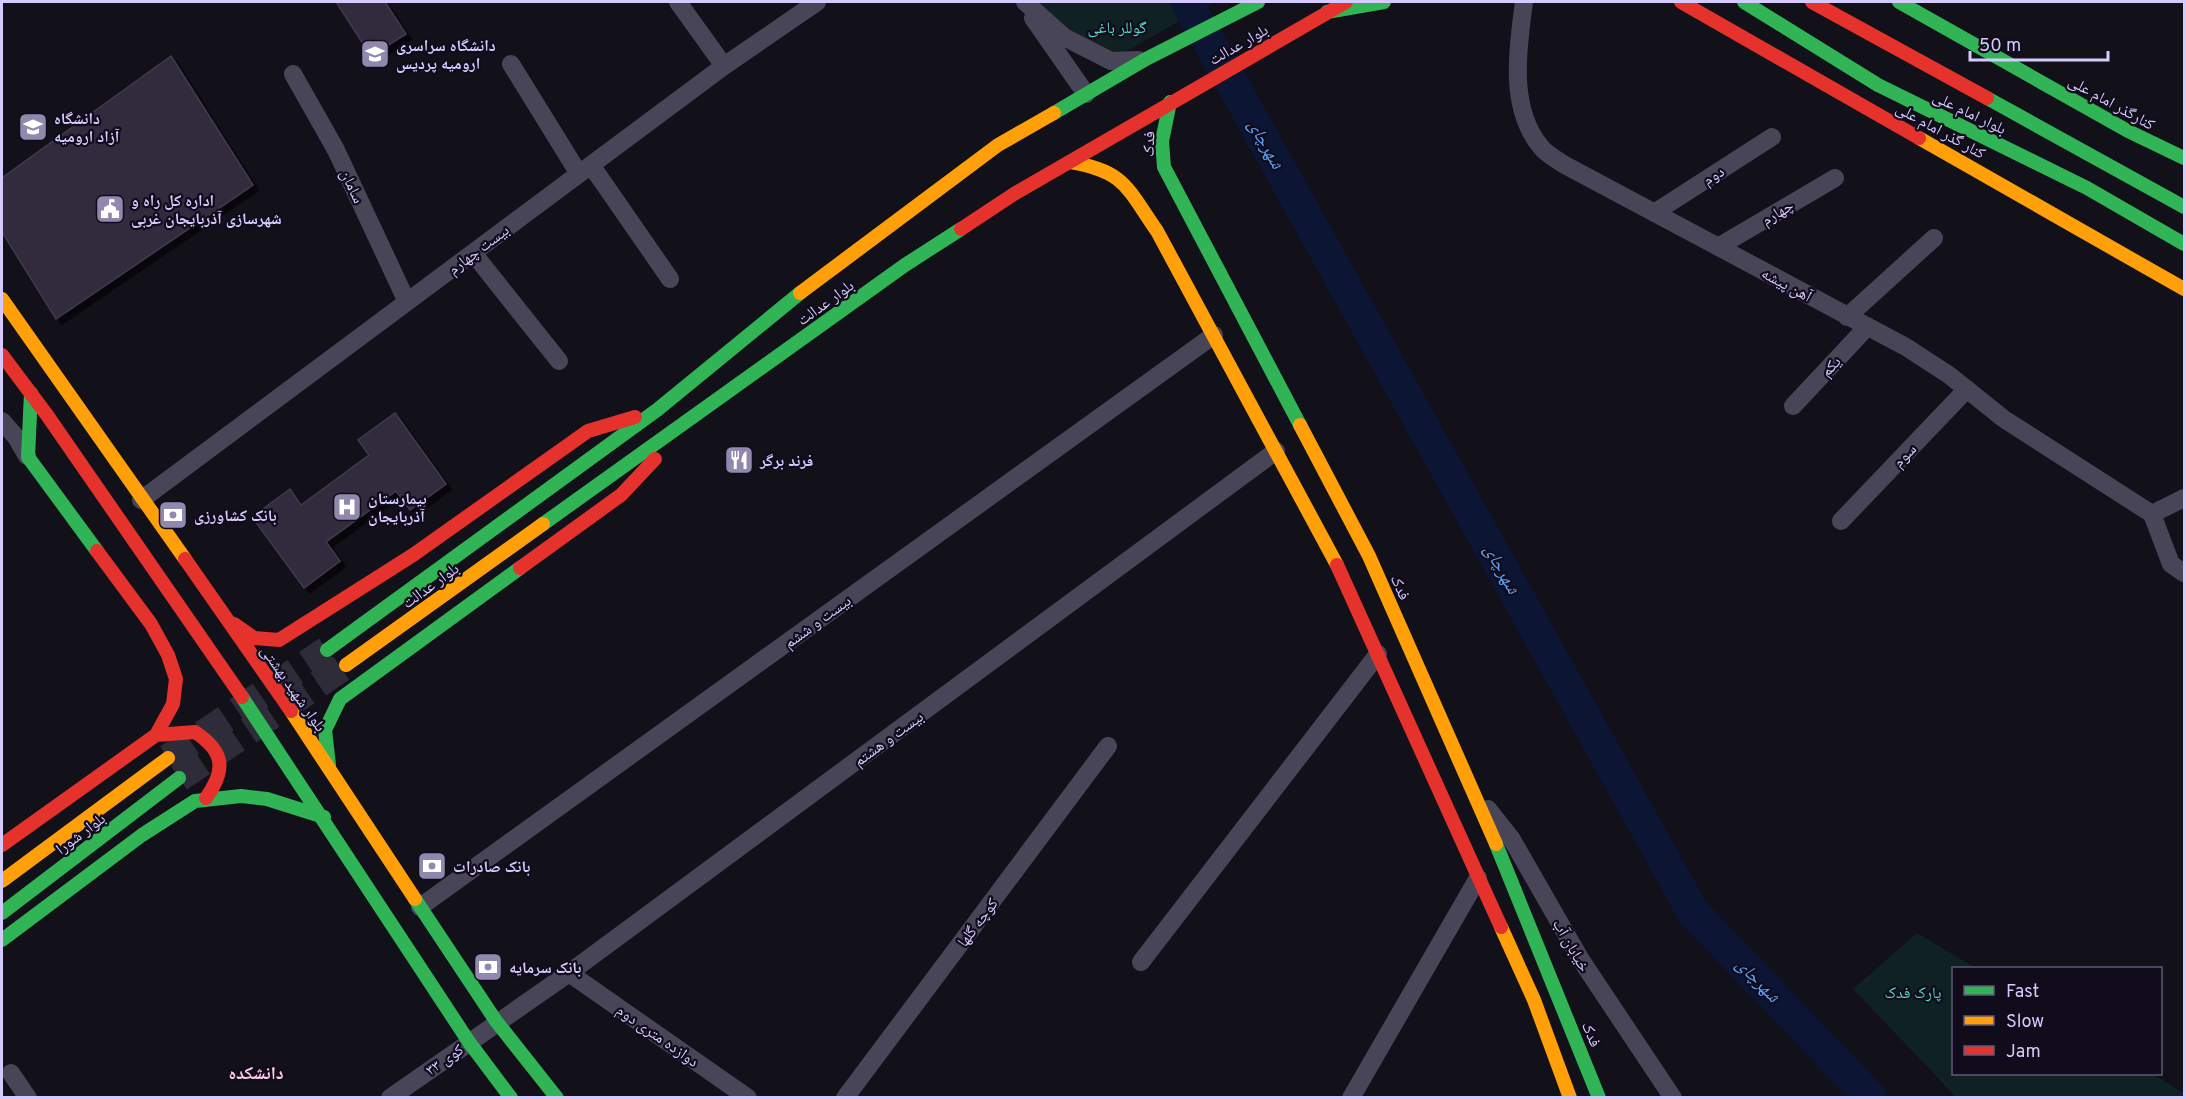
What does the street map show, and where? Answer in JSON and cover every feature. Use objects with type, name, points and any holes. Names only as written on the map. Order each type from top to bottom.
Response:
[{"type":"main road","name":"بلوار عدالت","points":[[327,650],[657,410],[770,317],[887,226],[998,146],[1146,60],[1258,2]]},
{"type":"main road","name":"بلوار عدالت","points":[[346,665],[915,259],[1014,194],[1346,2]]},
{"type":"main road","points":[[1327,12],[1384,2]]},
{"type":"main road","name":"کنار گذر امام علی","points":[[1680,2],[1698,8],[2184,289]]},
{"type":"main road","name":"بلوار امام علی","points":[[1744,2],[1878,85],[2087,188],[2184,244]]},
{"type":"main road","name":"بلوار امام علی","points":[[1812,2],[1887,45],[2099,157],[2184,207]]},
{"type":"main road","name":"کنارگذر امام علی","points":[[1899,2],[2128,131],[2184,158]]},
{"type":"main road","name":"فدک","points":[[1170,102],[1162,141],[1164,167],[1291,442],[1338,566],[1534,1000],[1570,1098]]},
{"type":"main road","name":"فدک","points":[[1070,162],[1099,167],[1122,181],[1157,231],[1214,335],[1369,556],[1473,791],[1599,1098]]},
{"type":"main road","name":"بلوار شهید بهشتی","points":[[2,299],[31,344],[331,772],[496,1021],[557,1098]]},
{"type":"main road","points":[[31,344],[3,363],[31,393],[324,817],[469,1042],[511,1098]]},
{"type":"main road","points":[[2,845],[156,735],[173,710],[178,688],[164,648],[151,624],[28,457],[31,393]]},
{"type":"main road","points":[[275,650],[588,431],[657,410]]},
{"type":"main road","points":[[331,772],[325,750],[326,718],[340,699],[621,495],[695,416]]},
{"type":"main road","points":[[220,611],[248,636],[268,642],[275,650],[274,664],[300,702]]},
{"type":"main road","points":[[319,705],[340,699]]},
{"type":"main road","points":[[156,735],[195,732],[214,746],[221,763],[215,786],[206,798]]},
{"type":"main road","name":"بلوار شورا","points":[[2,881],[168,758]]},
{"type":"main road","name":"بلوار شورا","points":[[2,913],[179,778]]},
{"type":"main road","points":[[2,940],[142,834],[195,801],[241,796],[267,799],[324,817]]},
{"type":"street","points":[[678,2],[724,66]]},
{"type":"street","name":"بیست چهارم","points":[[141,500],[724,66],[817,2]]},
{"type":"street","points":[[1024,2],[1086,94]]},
{"type":"street","points":[[1024,2],[1064,37],[1111,61],[1146,60]]},
{"type":"street","name":"آهن پیشه","points":[[1524,2],[1516,63],[1518,84],[1528,123],[1541,147],[1563,164],[1906,347],[1967,389],[2004,419],[2152,514]]},
{"type":"street","points":[[512,64],[585,170],[670,279]]},
{"type":"street","name":"سامان","points":[[293,74],[336,150],[408,302]]},
{"type":"street","name":"دوم","points":[[1654,213],[1772,137]]},
{"type":"street","name":"چهارم","points":[[1718,247],[1835,178]]},
{"type":"street","points":[[1847,317],[1934,238]]},
{"type":"street","points":[[472,253],[559,361]]},
{"type":"street","name":"یکم","points":[[1793,406],[1867,327]]},
{"type":"street","name":"بیست و ششم","points":[[420,907],[1214,335]]},
{"type":"street","name":"سوم","points":[[1840,521],[1967,389]]},
{"type":"street","points":[[2,421],[16,437],[28,457]]},
{"type":"street","name":"بیست و هشتم","points":[[496,1021],[569,973],[1291,442]]},
{"type":"street","points":[[2184,498],[2152,514],[2171,564],[2184,573]]},
{"type":"street","points":[[1141,962],[1378,654]]},
{"type":"street","name":"کوچه گلها","points":[[845,1098],[1108,746]]},
{"type":"street","name":"خیابان آب","points":[[1473,791],[1511,838],[1581,960],[1673,1098]]},
{"type":"street","points":[[1351,1098],[1478,878]]},
{"type":"street","name":"دوازده متری دوم","points":[[569,973],[748,1098]]},
{"type":"street","name":"کوی ۳۳","points":[[390,1098],[496,1021]]},
{"type":"street","points":[[11,1073],[28,1098]]},
{"type":"green space","name":"گوللر باغی","points":[[1039,2],[1214,2],[1123,53],[1104,51],[1086,41],[1049,14]]},
{"type":"green space","name":"پارک فدک","points":[[1917,933],[1974,967],[1952,967],[1952,1075],[2154,1075],[2184,1093],[2184,1097],[1956,1097],[1853,989]]},
{"type":"building","points":[[336,2],[385,2],[406,34],[371,56]]},
{"type":"building","name":"اداره کل راه و شهرسازی آذربایجان غربی","points":[[171,56],[253,185],[56,319],[2,232],[2,178]]},
{"type":"building","name":"بیمارستان آذربایجان","points":[[395,413],[446,484],[410,510],[396,491],[326,542],[340,561],[304,588],[252,517],[290,489],[301,505],[369,455],[358,440]]},
{"type":"waterway","name":"شهرچای","points":[[1187,2],[1693,912],[1871,1098]]},
{"type":"tunnel","points":[[168,758],[327,650]]},
{"type":"tunnel","points":[[179,778],[346,665]]},
{"type":"traffic: fast","points":[[1054,113],[1146,59],[1258,2]]},
{"type":"traffic: fast","points":[[1327,12],[1384,2]]},
{"type":"traffic: fast","points":[[1744,2],[1878,85],[2087,188],[2184,244]]},
{"type":"traffic: fast","points":[[1899,2],[2128,131],[2184,158]]},
{"type":"traffic: fast","points":[[1987,98],[2184,207]]},
{"type":"traffic: fast","points":[[1170,102],[1162,141],[1164,167],[1300,425]]},
{"type":"traffic: fast","points":[[543,524],[905,265],[961,229]]},
{"type":"traffic: fast","points":[[327,650],[657,410],[800,293]]},
{"type":"traffic: fast","points":[[31,393],[28,457],[97,551]]},
{"type":"traffic: fast","points":[[329,765],[325,730],[340,699],[520,568]]},
{"type":"traffic: fast","points":[[242,697],[469,1042],[511,1098]]},
{"type":"traffic: fast","points":[[2,913],[179,778]]},
{"type":"traffic: fast","points":[[2,940],[142,835],[195,801],[241,796],[267,799],[324,817]]},
{"type":"traffic: fast","points":[[1496,844],[1599,1098]]},
{"type":"traffic: fast","points":[[415,899],[496,1021],[557,1098]]},
{"type":"traffic: slow","points":[[800,293],[998,145],[1054,113]]},
{"type":"traffic: slow","points":[[1919,138],[2184,289]]},
{"type":"traffic: slow","points":[[1070,162],[1114,176],[1131,193],[1157,231],[1337,565]]},
{"type":"traffic: slow","points":[[2,299],[185,559]]},
{"type":"traffic: slow","points":[[1300,425],[1369,556],[1496,844]]},
{"type":"traffic: slow","points":[[346,665],[543,524]]},
{"type":"traffic: slow","points":[[291,711],[415,899]]},
{"type":"traffic: slow","points":[[2,881],[168,758]]},
{"type":"traffic: slow","points":[[1501,927],[1534,1000],[1570,1098]]},
{"type":"traffic: jam","points":[[961,229],[1014,194],[1346,2]]},
{"type":"traffic: jam","points":[[1681,2],[1919,138]]},
{"type":"traffic: jam","points":[[1812,2],[1987,98]]},
{"type":"traffic: jam","points":[[2,355],[47,415],[242,697]]},
{"type":"traffic: jam","points":[[234,624],[254,638],[279,640],[413,555],[588,431],[635,417]]},
{"type":"traffic: jam","points":[[520,568],[621,495],[655,459]]},
{"type":"traffic: jam","points":[[2,845],[156,735],[173,704],[176,679],[168,655],[151,624],[97,551]]},
{"type":"traffic: jam","points":[[185,559],[291,711]]},
{"type":"traffic: jam","points":[[1337,565],[1501,927]]},
{"type":"traffic: jam","points":[[156,735],[195,732],[212,747],[217,754],[219,770],[213,788],[206,798]]},
{"type":"place","name":"دانشگاه سراسری ارومیه پردیس","points":[[375,54]]},
{"type":"place","name":"دانشگاه آزاد ارومیه","points":[[33,127]]},
{"type":"place","name":"اداره کل راه و شهرسازی آذربایجان غربی","points":[[110,209]]},
{"type":"place","name":"فرند برگر","points":[[739,460]]},
{"type":"place","name":"بیمارستان آذربایجان","points":[[347,507]]},
{"type":"place","name":"بانک کشاورزی","points":[[173,515]]},
{"type":"place","name":"بانک صادرات","points":[[432,866]]},
{"type":"place","name":"بانک سرمایه","points":[[488,967]]},
{"type":"district","name":"دانشکده","points":[[256,1073]]}]
